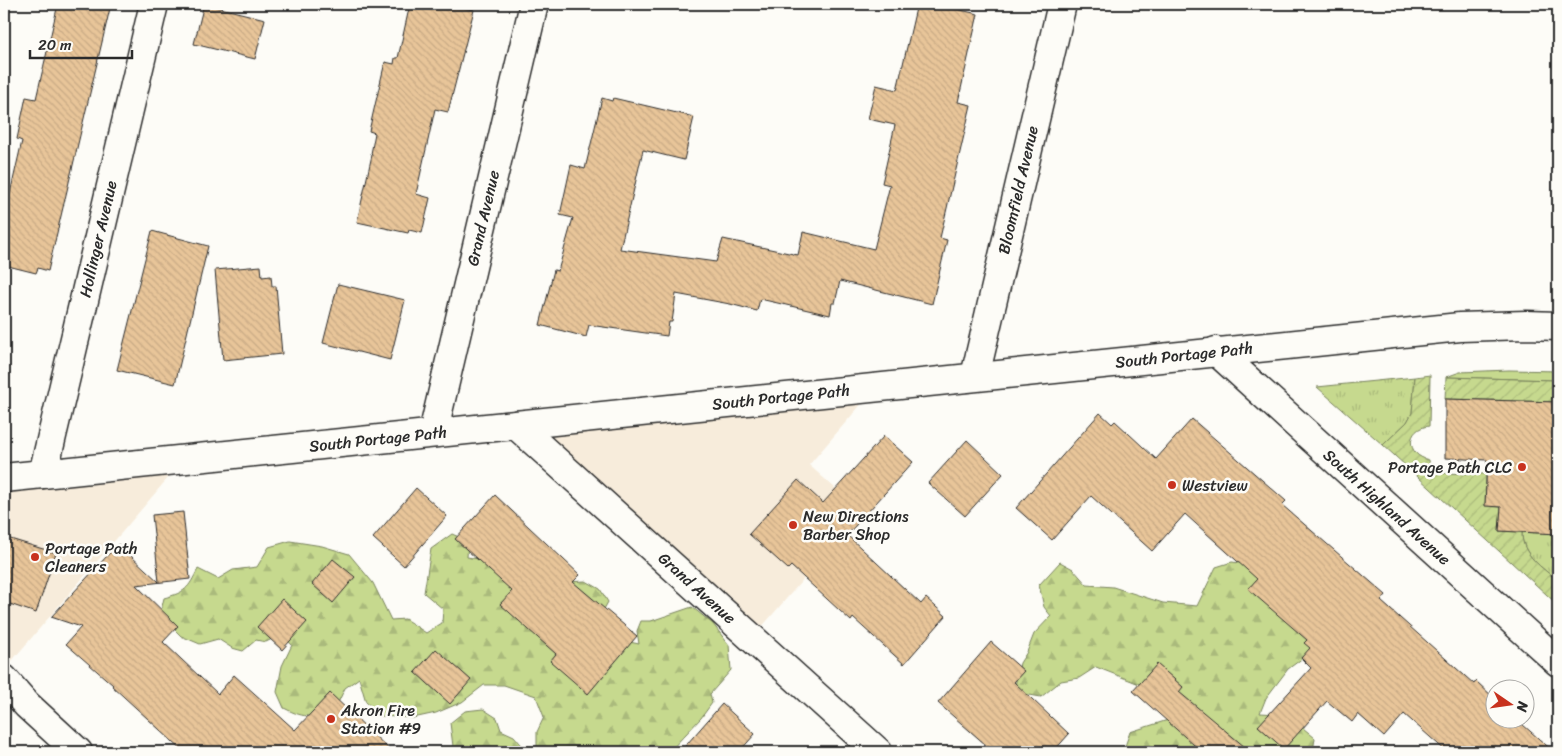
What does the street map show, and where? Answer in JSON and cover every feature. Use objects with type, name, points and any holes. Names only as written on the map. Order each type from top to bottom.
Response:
[{"type":"street","name":"Hollinger Avenue","points":[[43,474],[154,4]]},
{"type":"street","name":"Grand Avenue","points":[[433,433],[534,4]]},
{"type":"street","name":"Bloomfield Avenue","points":[[975,376],[1062,4]]},
{"type":"street","name":"South Portage Path","points":[[4,478],[1460,327],[1558,326]]},
{"type":"street","name":"South Highland Avenue","points":[[1216,351],[1558,662]]},
{"type":"street","name":"Grand Avenue","points":[[516,424],[878,752]]},
{"type":"street","points":[[4,679],[27,704],[78,752]]},
{"type":"shaded area","points":[[877,386],[809,465],[862,512],[752,638],[516,425]]},
{"type":"shaded area","points":[[184,459],[129,524],[4,670],[4,478]]},
{"type":"green space","points":[[1558,371],[1558,384],[1554,380],[1446,377],[1460,372]]},
{"type":"green space","points":[[1430,375],[1429,426],[1416,431],[1411,442],[1412,448],[1421,457],[1429,460],[1430,473],[1486,474],[1485,505],[1501,507],[1499,531],[1522,532],[1525,548],[1529,554],[1558,581],[1558,605],[1383,445],[1407,422],[1412,413],[1415,377]]},
{"type":"green space","points":[[1415,377],[1412,413],[1407,422],[1383,445],[1317,387]]},
{"type":"green space","points":[[1446,377],[1554,380],[1558,384],[1558,402],[1445,399]]},
{"type":"green space","points":[[1522,532],[1558,534],[1558,581],[1529,554],[1525,548]]},
{"type":"green space","points":[[452,534],[468,541],[467,557],[566,582],[586,581],[600,589],[608,602],[599,618],[620,640],[639,644],[637,631],[641,621],[651,621],[692,607],[713,624],[729,645],[731,670],[710,694],[712,703],[701,718],[669,752],[457,752],[453,746],[450,723],[465,711],[483,709],[497,718],[501,730],[514,736],[526,750],[537,751],[537,732],[544,717],[536,696],[504,685],[484,685],[462,702],[436,713],[413,718],[381,716],[366,702],[359,678],[345,688],[336,707],[316,715],[304,716],[284,708],[277,692],[282,666],[292,645],[282,634],[266,642],[256,640],[243,651],[232,648],[218,639],[200,644],[181,636],[160,615],[164,598],[186,589],[198,569],[218,579],[233,570],[257,567],[269,547],[290,541],[322,546],[349,554],[373,583],[391,620],[405,619],[426,633],[442,623],[443,609],[424,593],[431,549]]},
{"type":"green space","points":[[1060,562],[1073,569],[1087,585],[1113,587],[1163,603],[1197,606],[1216,567],[1232,562],[1254,565],[1313,642],[1307,655],[1288,669],[1266,698],[1260,713],[1279,714],[1297,723],[1315,738],[1313,752],[1123,752],[1130,732],[1168,720],[1147,687],[1096,667],[1079,678],[1061,681],[1041,697],[1024,694],[1015,686],[1020,663],[1027,652],[1034,634],[1051,616],[1044,607],[1039,585]]},
{"type":"building","points":[[58,4],[111,4],[48,271],[38,268],[36,273],[4,265],[4,220],[22,141],[17,139],[26,97],[36,99]]},
{"type":"building","points":[[204,4],[265,19],[255,59],[194,44]]},
{"type":"building","points":[[410,4],[461,4],[460,7],[474,10],[448,112],[435,109],[416,194],[430,198],[422,233],[409,230],[408,233],[357,222],[375,133],[369,131],[385,62],[394,64],[395,58],[398,58]]},
{"type":"building","points":[[917,4],[934,4],[978,14],[958,102],[971,105],[940,238],[947,240],[932,304],[840,281],[830,315],[760,299],[757,311],[676,294],[672,322],[669,322],[667,336],[589,325],[586,337],[540,325],[554,270],[558,271],[573,218],[560,215],[571,165],[585,169],[602,98],[612,101],[613,98],[694,117],[684,160],[643,150],[620,249],[716,262],[723,239],[798,255],[803,232],[874,249],[890,185],[882,183],[895,125],[868,119],[876,85],[897,90]]},
{"type":"building","points":[[152,231],[208,246],[175,384],[117,370]]},
{"type":"building","points":[[261,266],[262,277],[271,276],[272,286],[276,286],[282,354],[223,360],[215,270]]},
{"type":"building","points":[[338,284],[405,300],[390,360],[323,343]]},
{"type":"building","name":"Portage Path CLC","points":[[1445,399],[1558,402],[1558,534],[1499,531],[1501,507],[1485,506],[1487,460],[1445,458]]},
{"type":"building","points":[[1100,413],[1112,424],[1115,421],[1156,459],[1192,419],[1286,501],[1282,505],[1386,595],[1381,601],[1474,684],[1476,681],[1484,689],[1484,728],[1526,728],[1554,752],[1447,752],[1404,714],[1384,737],[1358,714],[1352,722],[1327,701],[1284,749],[1258,726],[1311,668],[1301,658],[1310,648],[1304,643],[1307,640],[1248,589],[1257,579],[1185,514],[1152,551],[1091,496],[1052,540],[1016,508]]},
{"type":"building","points":[[884,436],[913,462],[847,535],[921,604],[926,598],[946,616],[904,664],[853,618],[851,621],[791,566],[788,569],[749,534],[798,480],[823,503]]},
{"type":"building","points":[[967,440],[1003,474],[965,516],[928,483]]},
{"type":"building","points":[[416,488],[447,516],[404,566],[373,538]]},
{"type":"building","points":[[495,495],[580,575],[573,582],[637,636],[588,694],[550,661],[556,654],[500,604],[512,591],[455,539]]},
{"type":"building","points":[[183,512],[190,579],[136,585],[178,626],[163,642],[218,694],[234,675],[295,730],[330,693],[392,752],[184,752],[66,644],[81,627],[51,617],[118,544],[159,582],[152,515]]},
{"type":"building","points":[[4,537],[56,553],[36,613],[4,602]]},
{"type":"building","points":[[333,559],[355,577],[333,603],[312,584]]},
{"type":"building","points":[[282,599],[307,622],[282,650],[257,627]]},
{"type":"building","points":[[991,642],[1024,671],[1014,682],[1069,734],[1053,752],[994,752],[938,703]]},
{"type":"building","points":[[436,649],[471,680],[450,704],[415,672]]},
{"type":"building","points":[[1157,664],[1183,687],[1179,692],[1251,752],[1202,752],[1133,691]]},
{"type":"building","points":[[722,704],[755,734],[739,752],[680,752]]},
{"type":"place","name":"Portage Path CLC","points":[[1522,467]]},
{"type":"place","name":"Westview","points":[[1172,485]]},
{"type":"place","name":"New Directions Barber Shop","points":[[793,525]]},
{"type":"place","name":"Portage Path Cleaners","points":[[35,557]]},
{"type":"place","name":"Akron Fire Station #9","points":[[331,719]]}]
